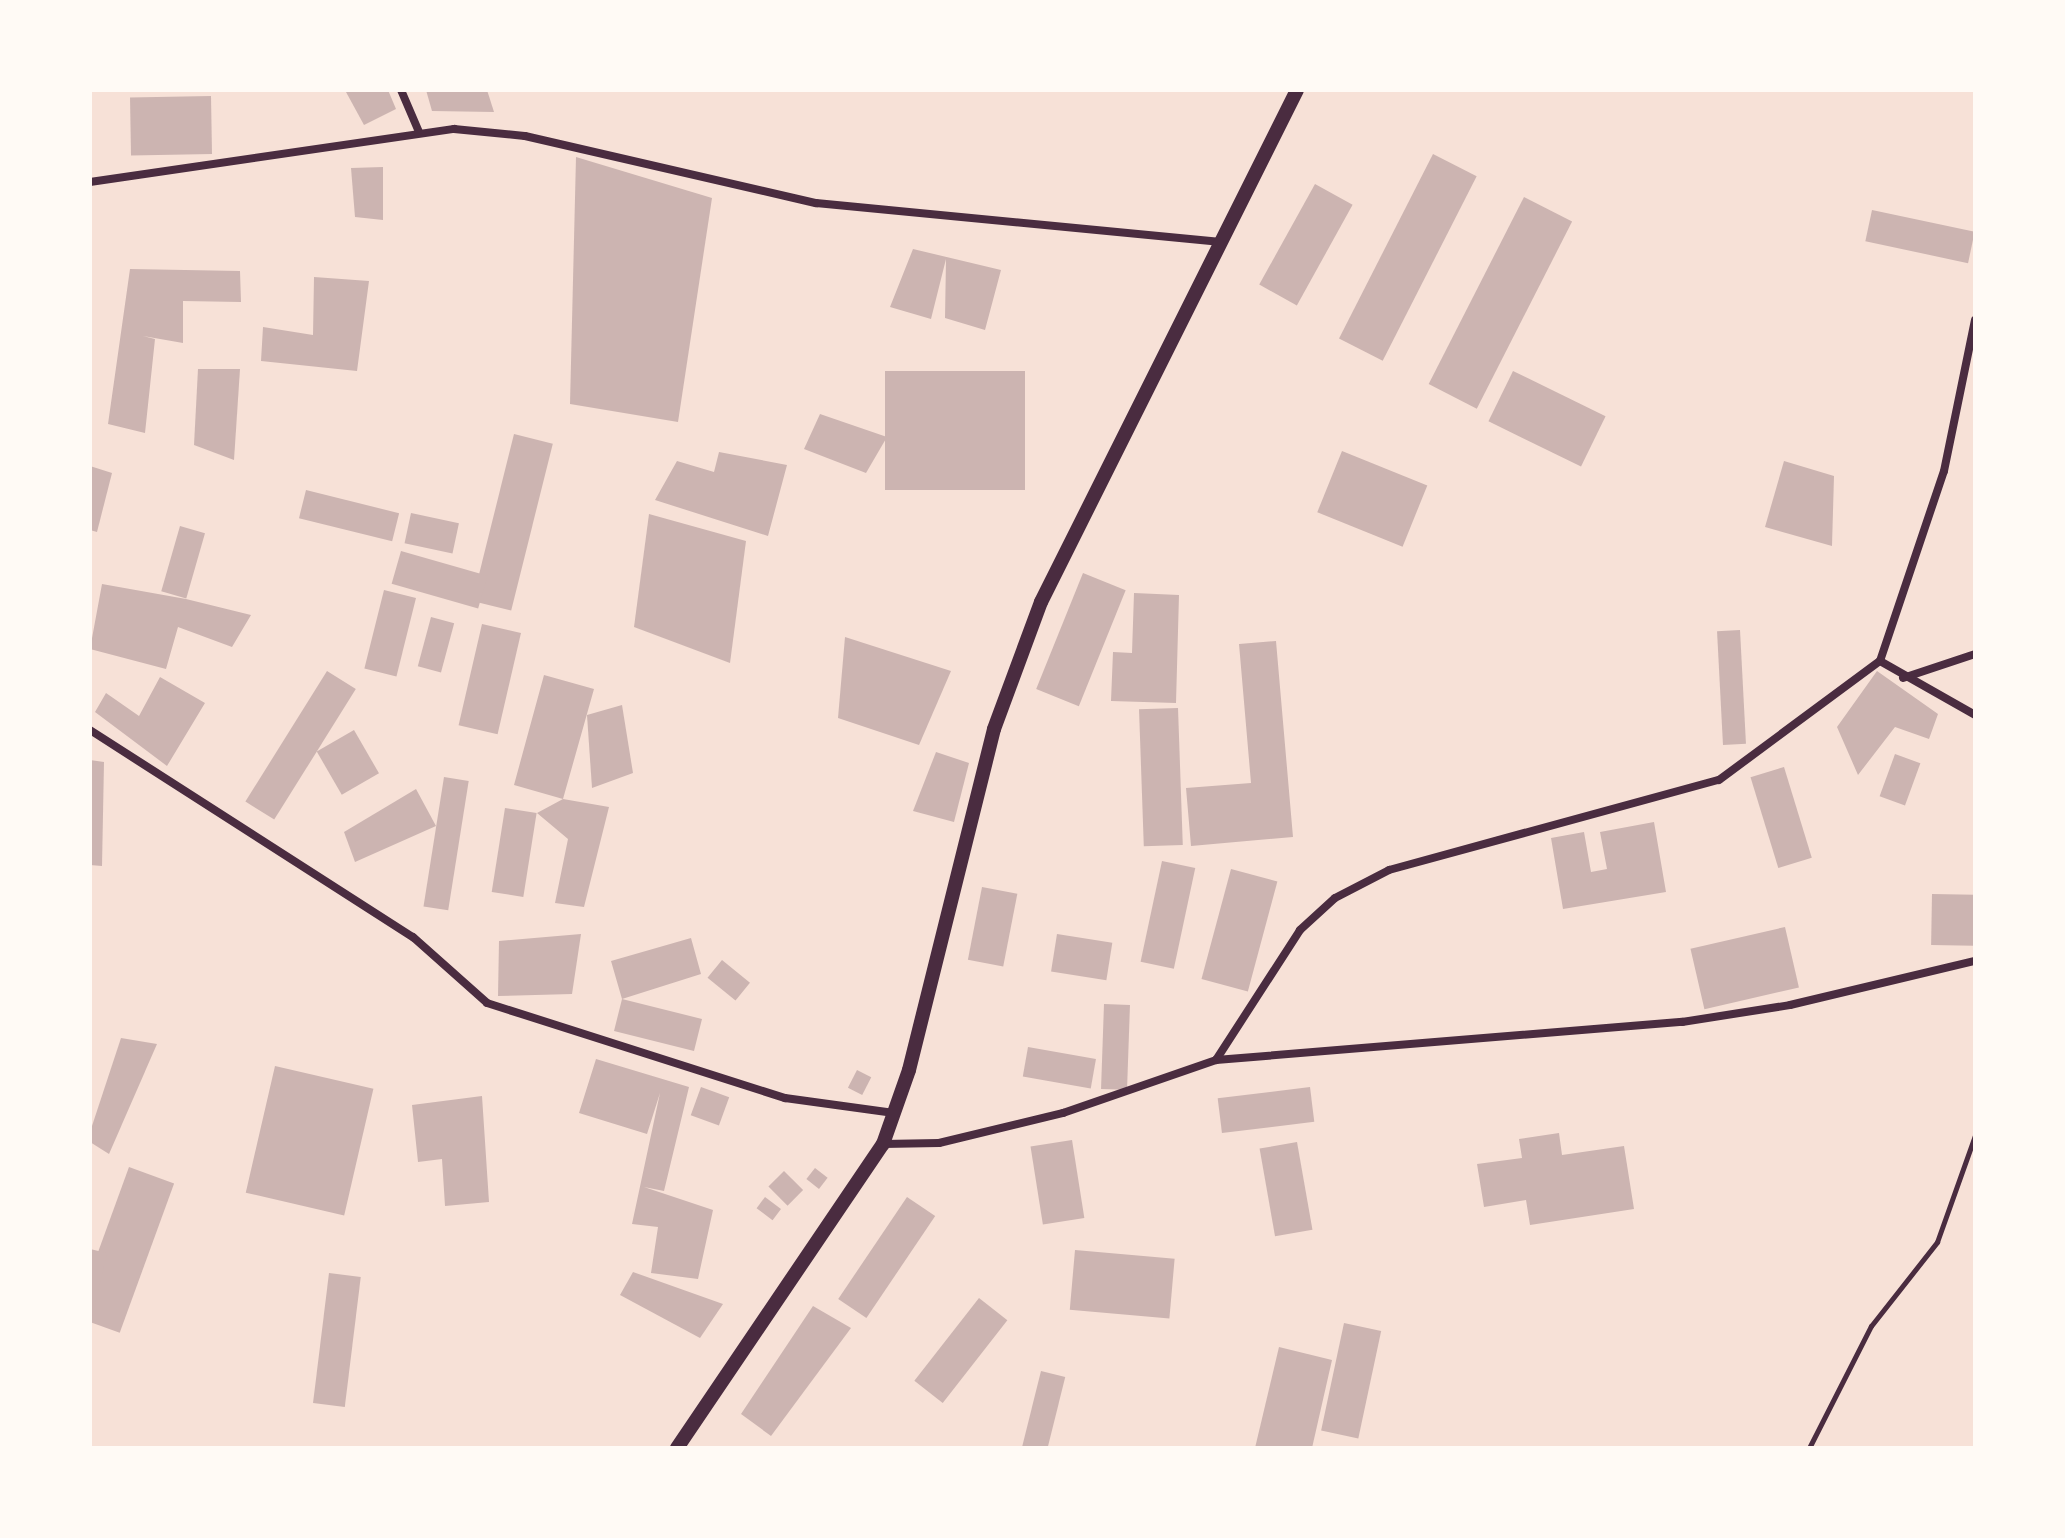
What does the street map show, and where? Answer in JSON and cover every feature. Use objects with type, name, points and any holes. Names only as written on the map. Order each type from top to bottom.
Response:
[{"type":"street","points":[[401,90],[419,132]]},
{"type":"street","points":[[677,1448],[883,1144],[894,1113],[994,729],[1041,602],[1162,348],[1222,242],[1297,90]]},
{"type":"street","points":[[90,182],[174,176],[419,132],[525,136],[816,203],[1222,242]]},
{"type":"street","points":[[1216,1060],[1300,930],[1335,898],[1389,870],[1719,780],[1880,661],[1944,471],[1975,320]]},
{"type":"street","points":[[1903,678],[1975,654]]},
{"type":"street","points":[[1880,661],[1903,678],[1975,715]]},
{"type":"street","points":[[90,730],[413,937],[487,1003],[785,1098],[894,1113]]},
{"type":"street","points":[[883,1144],[939,1143],[1063,1113],[1216,1060],[1682,1022],[1790,1005],[1975,961]]},
{"type":"path","points":[[1809,1448],[1871,1326],[1937,1242],[1975,1135]]},
{"type":"building","points":[[388,90],[396,109],[364,125],[346,92]]},
{"type":"building","points":[[426,90],[487,90],[494,112],[432,111]]},
{"type":"building","points":[[211,96],[212,154],[131,155],[130,97]]},
{"type":"building","points":[[1433,154],[1477,176],[1383,361],[1339,338]]},
{"type":"building","points":[[576,157],[712,198],[678,422],[570,404]]},
{"type":"building","points":[[383,167],[383,220],[355,217],[351,168]]},
{"type":"building","points":[[1315,184],[1353,205],[1297,305],[1259,285]]},
{"type":"building","points":[[1524,197],[1572,222],[1477,409],[1429,384]]},
{"type":"building","points":[[1872,210],[1975,232],[1968,263],[1865,241]]},
{"type":"building","points":[[913,249],[1001,270],[985,330],[945,318],[946,259],[931,319],[890,307]]},
{"type":"building","points":[[130,269],[240,271],[241,302],[183,301],[183,343],[143,336],[155,339],[145,433],[108,424]]},
{"type":"building","points":[[314,277],[369,281],[357,371],[261,361],[263,327],[313,335]]},
{"type":"building","points":[[198,369],[240,369],[234,460],[194,445]]},
{"type":"building","points":[[885,371],[1025,371],[1025,490],[885,490]]},
{"type":"building","points":[[1513,371],[1606,416],[1581,466],[1488,421]]},
{"type":"building","points":[[820,414],[887,437],[866,473],[804,449]]},
{"type":"building","points":[[514,434],[553,444],[511,611],[472,601]]},
{"type":"building","points":[[1342,451],[1427,485],[1403,547],[1317,512]]},
{"type":"building","points":[[719,452],[787,465],[768,536],[655,500],[677,461],[714,472]]},
{"type":"building","points":[[1784,461],[1834,476],[1832,546],[1765,527]]},
{"type":"building","points":[[90,466],[112,473],[97,532],[90,530]]},
{"type":"building","points":[[306,490],[399,513],[392,541],[299,518]]},
{"type":"building","points":[[411,513],[459,523],[452,554],[405,543]]},
{"type":"building","points":[[649,514],[746,541],[730,663],[634,627]]},
{"type":"building","points":[[180,526],[205,533],[186,599],[161,591]]},
{"type":"building","points":[[401,551],[488,576],[478,608],[392,584]]},
{"type":"building","points":[[1083,573],[1126,590],[1079,706],[1036,689]]},
{"type":"building","points":[[102,584],[186,599],[251,615],[232,647],[178,627],[166,669],[90,649]]},
{"type":"building","points":[[384,590],[416,598],[396,677],[364,669]]},
{"type":"building","points":[[1134,593],[1179,595],[1176,703],[1111,701],[1113,652],[1132,653]]},
{"type":"building","points":[[431,617],[454,623],[441,672],[418,666]]},
{"type":"building","points":[[482,624],[521,633],[498,734],[459,725]]},
{"type":"building","points":[[1740,630],[1746,744],[1723,745],[1717,631]]},
{"type":"building","points":[[845,637],[951,671],[919,745],[838,718]]},
{"type":"building","points":[[1276,641],[1293,837],[1191,846],[1186,788],[1251,783],[1239,644]]},
{"type":"building","points":[[327,671],[356,689],[274,820],[245,802]]},
{"type":"building","points":[[1877,671],[1938,714],[1929,739],[1895,727],[1858,775],[1837,727]]},
{"type":"building","points":[[544,675],[594,689],[563,799],[514,785]]},
{"type":"building","points":[[160,677],[205,703],[167,766],[95,712],[106,693],[139,716]]},
{"type":"building","points":[[622,705],[633,773],[592,788],[587,715]]},
{"type":"building","points":[[1178,708],[1183,845],[1144,846],[1139,709]]},
{"type":"building","points":[[354,730],[379,773],[342,795],[317,752]]},
{"type":"building","points":[[936,752],[969,763],[954,822],[913,811]]},
{"type":"building","points":[[1895,754],[1920,763],[1905,806],[1880,796]]},
{"type":"building","points":[[90,760],[104,762],[102,866],[90,865]]},
{"type":"building","points":[[1784,767],[1812,858],[1778,868],[1751,777]]},
{"type":"building","points":[[444,777],[469,781],[448,910],[424,906]]},
{"type":"building","points":[[416,789],[436,826],[355,862],[344,832]]},
{"type":"building","points":[[563,799],[609,807],[584,907],[555,903],[568,839],[537,813]]},
{"type":"building","points":[[505,808],[537,813],[523,897],[492,892]]},
{"type":"building","points":[[1654,822],[1666,892],[1563,909],[1551,838],[1584,832],[1591,872],[1607,869],[1600,832]]},
{"type":"building","points":[[1162,861],[1195,868],[1174,969],[1141,962]]},
{"type":"building","points":[[1231,869],[1277,881],[1248,992],[1201,979]]},
{"type":"building","points":[[982,887],[1017,894],[1003,967],[968,960]]},
{"type":"building","points":[[1932,894],[1975,895],[1974,946],[1931,945]]},
{"type":"building","points":[[1785,927],[1799,987],[1704,1009],[1690,949]]},
{"type":"building","points":[[581,934],[572,994],[498,996],[499,941]]},
{"type":"building","points":[[1057,934],[1112,943],[1106,980],[1051,972]]},
{"type":"building","points":[[691,938],[701,974],[622,999],[611,961]]},
{"type":"building","points":[[722,960],[750,983],[736,1001],[708,978]]},
{"type":"building","points":[[622,999],[702,1019],[694,1051],[614,1031]]},
{"type":"building","points":[[1104,1004],[1130,1005],[1127,1090],[1101,1089]]},
{"type":"building","points":[[121,1038],[157,1044],[109,1154],[90,1142],[90,1132]]},
{"type":"building","points":[[1028,1047],[1096,1059],[1091,1089],[1023,1077]]},
{"type":"building","points":[[596,1059],[689,1087],[664,1191],[644,1187],[713,1210],[698,1279],[651,1273],[658,1227],[632,1224],[660,1093],[647,1134],[579,1113]]},
{"type":"building","points":[[275,1066],[373,1089],[344,1215],[246,1193]]},
{"type":"building","points":[[857,1070],[871,1077],[862,1095],[848,1088]]},
{"type":"building","points":[[701,1087],[729,1097],[719,1125],[691,1115]]},
{"type":"building","points":[[1310,1087],[1314,1122],[1222,1133],[1218,1098]]},
{"type":"building","points":[[482,1096],[489,1202],[445,1206],[442,1159],[418,1162],[412,1105]]},
{"type":"building","points":[[1559,1133],[1562,1155],[1624,1146],[1634,1209],[1530,1225],[1526,1200],[1484,1207],[1477,1164],[1522,1158],[1519,1139]]},
{"type":"building","points":[[1072,1140],[1084,1218],[1043,1225],[1031,1147]]},
{"type":"building","points":[[1297,1142],[1312,1230],[1275,1236],[1260,1149]]},
{"type":"building","points":[[129,1167],[174,1183],[120,1333],[90,1322],[90,1274]]},
{"type":"building","points":[[815,1168],[828,1178],[819,1189],[806,1179]]},
{"type":"building","points":[[784,1171],[803,1190],[788,1206],[768,1187]]},
{"type":"building","points":[[765,1197],[781,1209],[773,1220],[757,1208]]},
{"type":"building","points":[[907,1197],[935,1216],[866,1318],[838,1299]]},
{"type":"building","points":[[90,1249],[107,1253],[91,1321],[90,1320]]},
{"type":"building","points":[[1075,1250],[1175,1259],[1169,1318],[1070,1310]]},
{"type":"building","points":[[633,1272],[723,1304],[700,1338],[620,1295]]},
{"type":"building","points":[[329,1273],[361,1277],[345,1407],[313,1403]]},
{"type":"building","points":[[979,1298],[1007,1320],[943,1403],[914,1381]]},
{"type":"building","points":[[813,1306],[851,1328],[771,1436],[741,1414]]},
{"type":"building","points":[[1344,1323],[1381,1331],[1358,1438],[1321,1431]]},
{"type":"building","points":[[1279,1347],[1332,1360],[1312,1448],[1255,1448]]},
{"type":"building","points":[[1041,1371],[1065,1377],[1048,1448],[1022,1448]]}]
